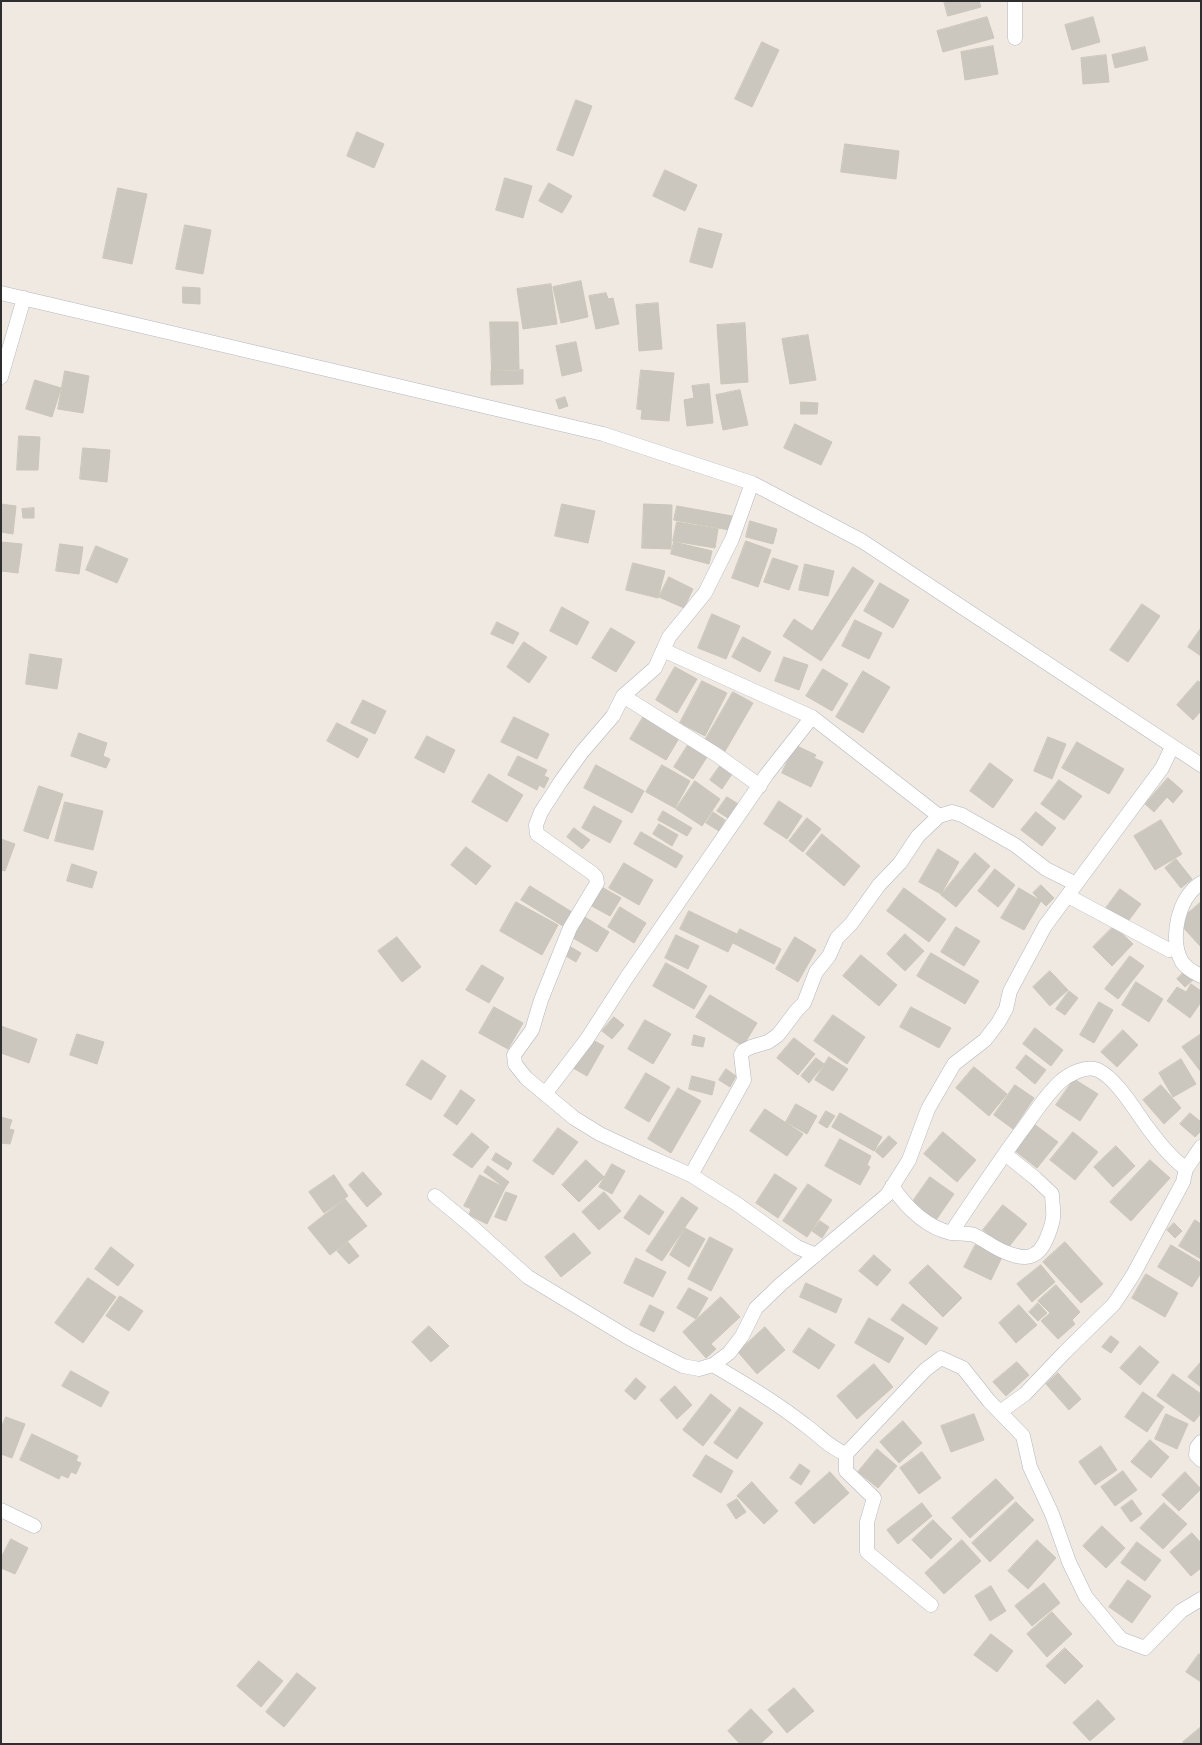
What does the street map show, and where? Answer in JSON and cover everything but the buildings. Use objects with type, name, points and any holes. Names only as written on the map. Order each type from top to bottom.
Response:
[{"type":"street","points":[[1014,1],[1016,38]]},
{"type":"street","points":[[1,292],[603,434],[752,483],[862,541],[1201,766]]},
{"type":"street","points":[[1,377],[24,298]]},
{"type":"street","points":[[752,483],[732,539],[705,593],[669,637],[655,668],[623,696],[613,716],[582,752],[541,812],[536,825],[537,834],[592,873],[596,877],[597,883],[570,928],[541,1000],[532,1030],[514,1055],[515,1064],[526,1078],[574,1118],[600,1134],[677,1170],[692,1175],[737,1204],[797,1247],[816,1255]]},
{"type":"street","points":[[663,650],[812,717],[939,816]]},
{"type":"street","points":[[623,696],[717,755],[760,786]]},
{"type":"street","points":[[545,1094],[587,1039],[627,977],[767,774],[812,717]]},
{"type":"street","points":[[435,1196],[528,1277],[629,1338],[683,1366],[699,1369],[713,1365],[729,1353],[742,1336],[756,1308],[781,1284],[887,1194],[909,1160],[928,1110],[954,1064],[985,1040],[998,1023],[1006,1009],[1010,991],[1045,926],[1162,768],[1172,747]]},
{"type":"street","points":[[692,1175],[744,1080],[741,1055],[743,1051],[768,1042],[778,1035],[804,1003],[816,972],[829,956],[837,938],[851,924],[879,885],[900,863],[918,836],[939,816],[952,812],[962,815],[1015,845],[1046,869],[1076,884]]},
{"type":"street","points":[[1201,883],[1196,886],[1184,902],[1177,925],[1177,948],[1183,963],[1201,976]]},
{"type":"street","points":[[1068,896],[1169,950],[1177,948]]},
{"type":"street","points":[[951,1233],[1046,1098],[1061,1081],[1080,1070],[1098,1070],[1124,1093],[1148,1128],[1173,1159],[1186,1169]]},
{"type":"street","points":[[1000,1412],[1025,1394],[1064,1352],[1114,1304],[1183,1182],[1186,1169],[1201,1148]]},
{"type":"street","points":[[892,1186],[902,1202],[915,1214],[934,1226],[951,1233],[973,1234],[1005,1252],[1024,1258],[1033,1256],[1041,1250],[1053,1219],[1052,1194],[1005,1154]]},
{"type":"street","points":[[931,1605],[866,1552],[867,1522],[874,1498],[846,1471],[846,1454],[925,1370],[942,1358],[963,1368],[989,1401],[1023,1436],[1030,1467],[1052,1514],[1069,1562],[1086,1597],[1121,1639],[1145,1648],[1181,1611],[1201,1599]]},
{"type":"street","points":[[713,1365],[759,1392],[806,1425],[836,1450],[846,1454]]},
{"type":"street","points":[[1201,1442],[1197,1447],[1196,1456],[1201,1460]]},
{"type":"street","points":[[1,1510],[34,1526]]}]
